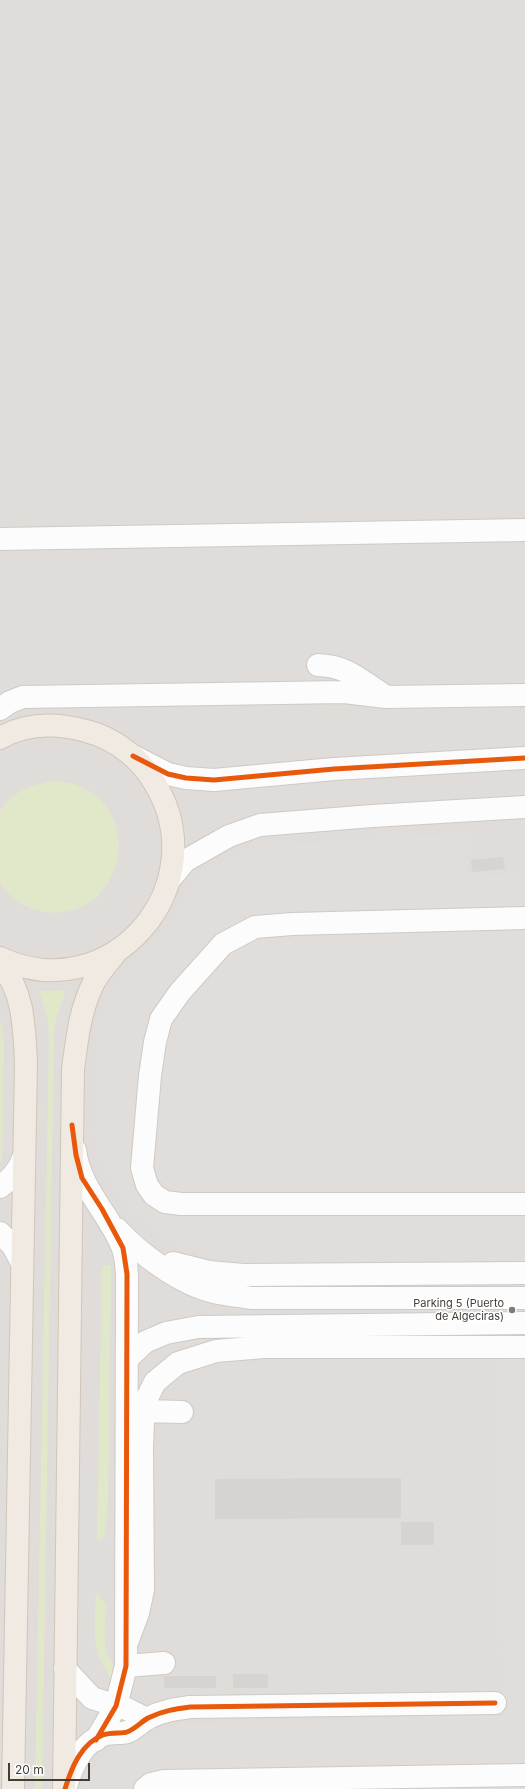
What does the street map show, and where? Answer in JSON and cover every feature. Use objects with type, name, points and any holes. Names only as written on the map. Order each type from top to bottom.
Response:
[{"type":"main road","points":[[0,738],[27,728],[50,725],[72,727],[94,733],[108,739],[132,756],[148,772],[160,791],[169,812],[173,834],[174,857],[170,879],[163,900],[151,919],[136,936],[118,950],[99,961],[77,968],[55,970],[32,968],[10,963],[0,958]]},
{"type":"main road","points":[[65,1789],[65,1668],[73,1069],[78,1030],[94,981],[118,950]]},
{"type":"main road","points":[[0,964],[7,972],[18,994],[24,1026],[26,1062],[13,1789]]},
{"type":"street","points":[[0,540],[525,530]]},
{"type":"street","points":[[318,665],[334,666],[348,670],[386,697]]},
{"type":"street","points":[[0,709],[10,702],[23,697],[344,692],[386,697],[525,696]]},
{"type":"street","points":[[132,756],[168,774],[186,778],[214,780],[334,769],[525,758]]},
{"type":"street","points":[[170,879],[185,861],[229,836],[260,826],[394,814],[525,807]]},
{"type":"street","points":[[525,918],[292,924],[255,927],[223,944],[180,992],[161,1019],[155,1042],[150,1076],[142,1168],[147,1185],[154,1195],[166,1202],[181,1204],[525,1204]]},
{"type":"street","points":[[72,1125],[76,1155],[82,1178],[107,1218],[123,1248],[126,1259],[128,1640],[126,1666],[116,1706],[96,1740]]},
{"type":"street","points":[[0,1187],[12,1179],[20,1168],[24,1156]]},
{"type":"street","points":[[107,1218],[150,1259],[185,1280],[214,1292],[251,1298],[525,1298]]},
{"type":"street","points":[[0,1233],[13,1246],[22,1263]]},
{"type":"street","points":[[138,1248],[187,1268],[243,1275],[525,1273]]},
{"type":"street","points":[[126,1359],[145,1342],[166,1333],[198,1327],[525,1323]]},
{"type":"street","points":[[128,1640],[138,1612],[143,1590],[142,1448],[145,1411],[148,1396],[155,1382],[164,1373],[178,1363],[216,1351],[264,1347],[525,1348]]},
{"type":"street","points":[[145,1411],[182,1412]]},
{"type":"street","points":[[126,1666],[164,1663]]},
{"type":"street","points":[[65,1668],[92,1698],[147,1719]]},
{"type":"street","points":[[65,1789],[72,1766],[84,1749],[101,1736],[115,1732],[127,1732],[147,1719],[164,1711],[276,1697],[495,1703]]},
{"type":"street","points":[[145,1789],[151,1784],[164,1781],[525,1775]]},
{"type":"shaded area","points":[[0,0],[525,0],[525,1789],[0,1789]]},
{"type":"shaded area","name":"Parking 5 (Puerto de Algeciras)","points":[[466,833],[468,878],[525,873],[525,1789],[85,1789],[97,1760],[112,1748],[127,1741],[157,1738],[165,1730],[181,1724],[504,1715],[499,1262],[258,1265],[220,1259],[190,1249],[159,1231],[136,1212],[118,1187],[100,1154],[95,1135],[98,1040],[103,1015],[111,996],[122,976],[158,943],[178,918],[193,889],[211,871],[228,859],[258,847]]},
{"type":"green space","points":[[55,781],[73,784],[97,796],[112,815],[118,837],[117,860],[109,882],[94,899],[72,910],[45,912],[25,906],[9,894],[0,883],[0,811],[11,798],[24,790],[39,784]]},
{"type":"green space","points":[[66,990],[56,1018],[54,1031],[42,1789],[35,1789],[49,1040],[48,1019],[39,991]]},
{"type":"green space","points":[[0,1019],[4,1041],[2,1160],[0,1162]]},
{"type":"green space","points":[[111,1265],[108,1504],[104,1539],[97,1541],[102,1266]]},
{"type":"green space","points":[[96,1593],[106,1604],[105,1643],[106,1651],[113,1663],[111,1678],[104,1668],[100,1658],[95,1637]]},
{"type":"building","points":[[503,857],[505,869],[472,872],[471,860]]},
{"type":"building","points":[[401,1478],[401,1518],[215,1519],[215,1479]]},
{"type":"building","points":[[401,1522],[434,1522],[434,1545],[401,1545]]},
{"type":"building","points":[[233,1674],[268,1674],[268,1688],[233,1688]]},
{"type":"building","points":[[164,1676],[216,1676],[216,1688],[164,1688]]},
{"type":"cycle path","points":[[133,756],[168,774],[186,778],[214,780],[334,769],[525,758]]},
{"type":"cycle path","points":[[72,1125],[76,1155],[82,1178],[102,1209],[123,1248],[127,1274],[126,1666],[116,1706],[96,1740]]},
{"type":"cycle path","points":[[65,1789],[70,1773],[78,1758],[83,1750],[95,1739],[106,1734],[127,1732],[148,1718],[174,1710],[190,1707],[495,1703]]},
{"type":"place","name":"Parking 5 (Puerto de Algeciras)","points":[[512,1310]]}]
